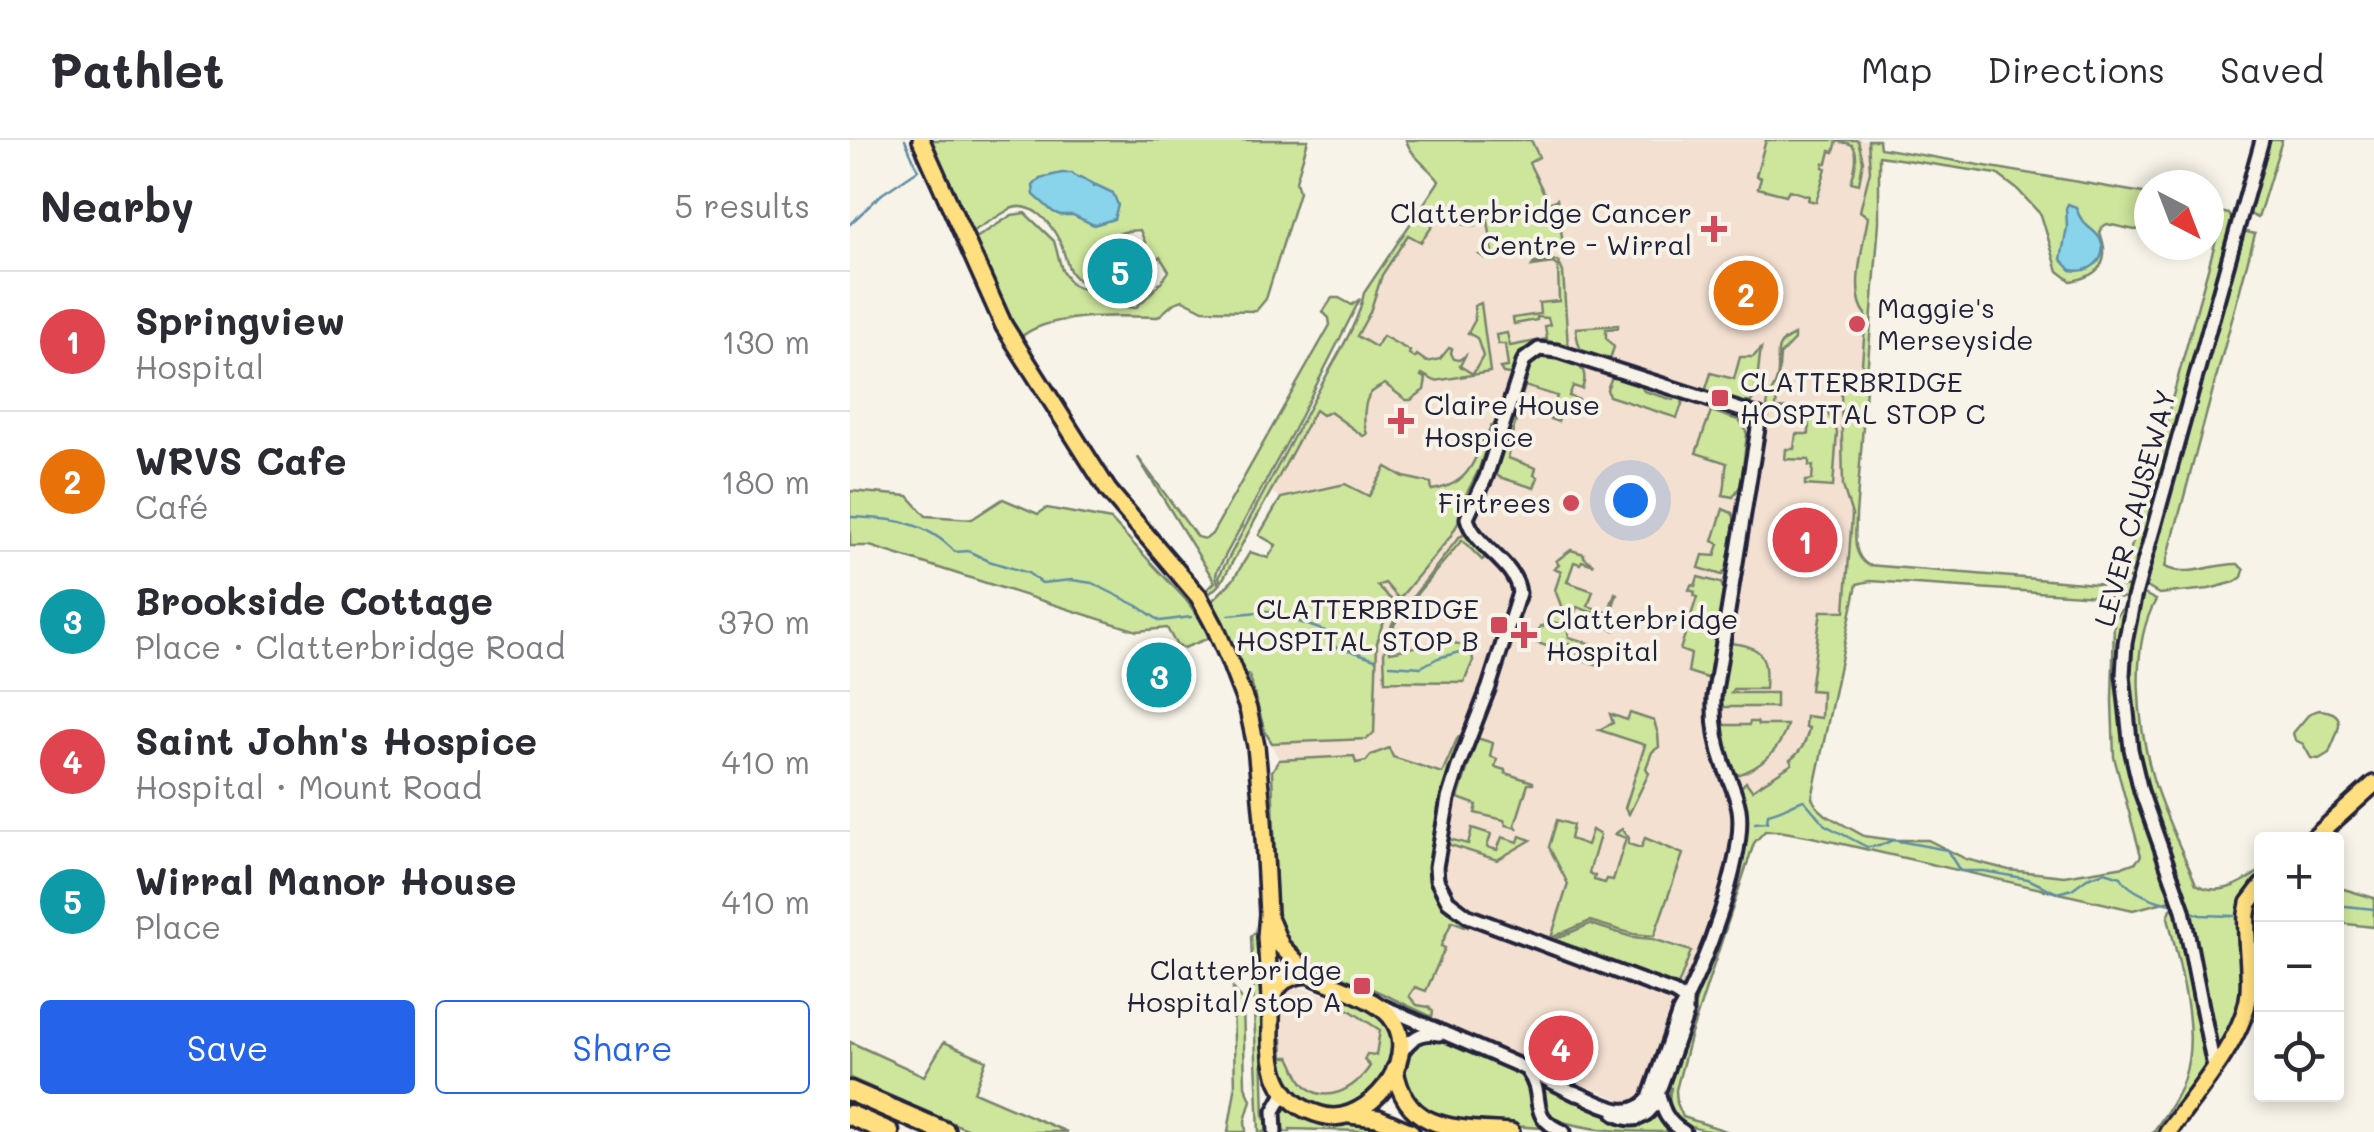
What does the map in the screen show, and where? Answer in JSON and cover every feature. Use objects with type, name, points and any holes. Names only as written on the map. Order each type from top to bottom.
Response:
[{"type":"highway","points":[[850,1091],[945,1132]]},
{"type":"highway","points":[[850,1114],[889,1132]]},
{"type":"main road","points":[[921,140],[1004,326],[1108,490],[1204,606],[1248,709],[1256,746],[1268,914],[1273,1070],[1285,1092],[1312,1113],[1378,1118],[1411,1132]]},
{"type":"main road","points":[[2321,832],[2374,784]]},
{"type":"main road","points":[[2168,1132],[2234,1038],[2249,994],[2246,914],[2254,897]]},
{"type":"main road","points":[[1268,914],[1281,946],[1308,974],[1380,1006],[1394,1021],[1401,1043],[1398,1090],[1416,1118],[1443,1128],[1512,1132]]},
{"type":"main road","points":[[1271,1012],[1281,983],[1308,974]]},
{"type":"main road","points":[[1348,1114],[1378,1096],[1397,1062]]},
{"type":"street","name":"LEVER CAUSEWAY","points":[[2214,1067],[2183,910],[2141,792],[2131,749],[2123,675],[2124,643],[2262,140]]},
{"type":"street","points":[[1574,1092],[1627,1112],[1644,1105],[1679,1012],[1686,1001],[1699,973],[1733,870],[1739,810],[1715,733],[1714,697],[1760,416],[1557,351],[1539,349],[1524,360],[1486,477],[1467,518],[1473,532],[1516,579],[1519,593],[1448,799],[1437,880],[1448,901],[1468,916],[1674,993],[1686,1001]]},
{"type":"street","points":[[1380,1006],[1526,1069],[1630,1120],[1649,1113],[1659,1095],[1686,1016],[1686,1001]]},
{"type":"street","points":[[1397,1062],[1408,1042],[1418,1035],[1429,1032],[1453,1037]]},
{"type":"street","points":[[1526,1069],[1534,1078],[1540,1113],[1547,1124],[1564,1132]]},
{"type":"street","points":[[1275,1132],[1274,1111],[1285,1092]]},
{"type":"street","points":[[1659,1095],[1663,1113],[1684,1132]]},
{"type":"shaded area","name":"Clatterbridge Hospital","points":[[1475,140],[1868,140],[1870,144],[1870,171],[1860,210],[1868,217],[1860,271],[1866,314],[1860,388],[1842,388],[1843,486],[1852,515],[1845,612],[1822,611],[1811,690],[1822,690],[1821,718],[1744,860],[1691,1014],[1672,1009],[1644,1097],[1630,1104],[1520,1059],[1368,984],[1359,984],[1282,765],[1265,732],[1239,648],[1211,602],[1233,580],[1250,552],[1268,559],[1276,546],[1259,535],[1280,498],[1270,491],[1370,312],[1389,263]]},
{"type":"shaded area","points":[[1298,987],[1325,995],[1380,1029],[1376,1056],[1367,1054],[1364,1060],[1371,1066],[1348,1089],[1331,1095],[1311,1090],[1302,1082],[1290,1057],[1282,1058],[1284,997]]},
{"type":"green space","points":[[926,140],[1308,140],[1296,181],[1299,192],[1266,299],[1256,311],[1203,310],[1183,300],[1158,317],[1067,320],[1020,338],[973,240],[1012,215],[1025,213],[1054,241],[1062,270],[1071,284],[1108,294],[1128,307],[1139,305],[1169,271],[1160,257],[1150,262],[1152,267],[1140,273],[1144,282],[1141,295],[1131,301],[1118,291],[1132,284],[1126,268],[1149,256],[1145,248],[1129,255],[1127,251],[1146,245],[1140,230],[1110,236],[1118,255],[1115,256],[1106,235],[1103,236],[1111,256],[1103,260],[1107,270],[1098,272],[1088,283],[1071,273],[1055,233],[1032,210],[1010,209],[970,233]]},
{"type":"green space","points":[[1406,140],[1531,140],[1539,157],[1529,163],[1549,203],[1557,199],[1563,245],[1524,250],[1523,246],[1500,250],[1500,257],[1485,258],[1480,255],[1493,253],[1487,215],[1476,216],[1476,225],[1437,220],[1421,242],[1408,235],[1382,275],[1357,336],[1376,347],[1383,336],[1427,362],[1440,359],[1449,348],[1454,359],[1465,356],[1460,366],[1473,374],[1483,356],[1477,338],[1468,333],[1475,320],[1474,306],[1481,303],[1490,372],[1435,381],[1422,374],[1426,379],[1424,390],[1411,400],[1385,384],[1368,397],[1364,413],[1367,434],[1363,436],[1330,412],[1322,415],[1315,410],[1221,583],[1219,576],[1346,340],[1364,293],[1439,181]]},
{"type":"green space","points":[[1766,140],[1858,140],[1863,161],[1859,184],[1851,182],[1856,163],[1854,148],[1837,141],[1834,152],[1830,151],[1824,163],[1816,202],[1789,190],[1786,195],[1758,188],[1761,178],[1756,176]]},
{"type":"green space","points":[[1868,140],[1879,140],[1880,148],[2134,191],[2134,230],[2107,224],[2102,227],[2104,252],[2100,266],[2071,281],[2058,271],[2041,215],[1997,174],[1879,156],[1879,222],[1856,515],[1856,543],[1859,555],[1868,565],[2130,587],[2128,598],[1870,581],[1857,584],[1812,798],[1826,815],[1864,836],[1928,840],[1966,859],[2009,870],[2064,876],[2136,862],[2141,856],[2114,757],[2114,622],[2123,608],[2123,711],[2175,899],[2133,910],[1812,837],[1765,831],[1754,843],[1676,1090],[1683,1117],[1729,1132],[1695,1128],[1677,1119],[1671,1111],[1668,1084],[1737,878],[1745,834],[1740,788],[1746,782],[1752,790],[1792,764],[1790,760],[1808,733],[1806,716],[1821,718],[1822,691],[1810,690],[1821,611],[1845,611],[1852,515],[1843,486],[1841,387],[1860,388],[1866,314],[1858,282],[1868,217],[1860,211],[1870,171]]},
{"type":"green space","points":[[2268,140],[2282,140],[2258,218],[2248,209]]},
{"type":"green space","points":[[2224,213],[2232,219],[2224,256]]},
{"type":"green space","points":[[2243,231],[2255,234],[2165,567],[2192,571],[2238,564],[2244,570],[2235,582],[2159,594],[2145,586]]},
{"type":"green space","points":[[2210,260],[2223,260],[2133,579],[2123,577]]},
{"type":"green space","points":[[1558,261],[1563,272],[1568,347],[1541,346],[1522,358],[1510,374],[1503,373],[1500,368],[1508,367],[1505,344],[1498,344],[1496,335],[1507,333],[1510,346],[1547,339],[1548,318],[1514,324],[1513,318],[1540,314],[1539,303],[1559,301],[1558,267],[1553,263],[1532,266]]},
{"type":"green space","points":[[1332,298],[1352,305],[1360,299],[1217,571],[1219,585],[1206,597],[1203,593],[1215,582],[1137,456],[1197,537],[1206,539],[1330,325],[1323,312]]},
{"type":"green space","points":[[1618,325],[1606,329],[1606,338],[1614,347],[1609,362],[1588,356],[1578,344],[1576,328]]},
{"type":"green space","points":[[1794,335],[1780,355],[1776,408],[1827,411],[1837,432],[1833,487],[1805,485],[1805,481],[1812,480],[1813,466],[1809,466],[1809,460],[1785,459],[1786,449],[1794,449],[1796,434],[1809,434],[1809,421],[1792,420],[1792,410],[1767,411],[1777,379],[1779,349]]},
{"type":"green space","points":[[1761,349],[1751,402],[1705,392],[1711,373],[1734,379],[1740,357],[1753,357]]},
{"type":"green space","points":[[1541,356],[1570,361],[1584,373],[1582,389],[1573,386],[1569,396],[1579,400],[1574,410],[1564,406],[1558,422],[1550,419],[1557,396],[1525,386],[1519,405],[1523,376]]},
{"type":"green space","points":[[1612,377],[1673,400],[1684,399],[1677,418],[1609,396],[1607,389]]},
{"type":"green space","points":[[1711,411],[1738,420],[1747,434],[1741,485],[1733,497],[1723,495],[1727,463],[1696,453]]},
{"type":"green space","points":[[1517,418],[1508,458],[1536,468],[1534,488],[1499,477],[1494,471],[1511,419]]},
{"type":"green space","points":[[1491,426],[1479,469],[1450,537],[1399,599],[1385,583],[1377,586],[1395,603],[1377,643],[1374,733],[1367,739],[1272,743],[1265,732],[1249,675],[1240,673],[1211,602],[1233,580],[1250,552],[1268,558],[1276,545],[1259,535],[1281,498],[1345,484],[1369,496],[1386,467],[1404,477],[1431,483],[1432,490],[1444,487],[1468,471]]},
{"type":"green space","points":[[850,491],[908,496],[926,516],[972,519],[1003,499],[1038,514],[1047,508],[1111,520],[1186,600],[1209,638],[1184,648],[1177,646],[1167,628],[1137,631],[870,546],[850,546]]},
{"type":"green space","points":[[1723,509],[1735,519],[1727,568],[1722,575],[1699,568],[1703,555],[1715,556],[1719,544],[1713,541]]},
{"type":"green space","points":[[1466,534],[1487,556],[1482,560],[1462,540],[1400,614],[1389,642],[1390,652],[1443,642],[1463,646],[1472,651],[1473,661],[1464,682],[1385,681],[1384,653],[1392,624],[1459,537]]},
{"type":"green space","points":[[1571,550],[1584,554],[1594,565],[1574,562],[1567,582],[1593,591],[1588,606],[1608,613],[1617,594],[1611,612],[1618,615],[1614,630],[1607,627],[1609,618],[1577,607],[1567,625],[1545,621],[1562,608],[1555,590],[1561,572],[1554,569],[1559,565],[1556,561]]},
{"type":"green space","points":[[1698,577],[1721,583],[1725,592],[1711,674],[1707,678],[1688,672],[1691,654],[1680,650],[1697,597],[1689,590]]},
{"type":"green space","points":[[2142,593],[2156,600],[2142,640],[2139,663],[2143,733],[2156,789],[2196,884],[2222,889],[2254,875],[2254,888],[2239,917],[2243,985],[2232,1026],[2212,1063],[2162,1132],[2153,1132],[2181,1085],[2190,1039],[2186,998],[2168,917],[2171,909],[2179,911],[2195,1014],[2209,1012],[2187,909],[2139,773],[2131,728],[2127,652]]},
{"type":"green space","points":[[1544,624],[1567,628],[1569,637],[1607,649],[1602,666],[1577,658],[1579,647],[1559,641],[1555,649],[1535,642]]},
{"type":"green space","points":[[1730,643],[1757,650],[1764,661],[1765,678],[1765,689],[1733,689],[1731,693],[1776,693],[1776,707],[1723,707]]},
{"type":"green space","points":[[2319,710],[2336,715],[2339,726],[2329,753],[2319,759],[2311,758],[2293,733],[2310,713]]},
{"type":"green space","points":[[1630,713],[1654,721],[1659,747],[1652,752],[1646,768],[1649,773],[1629,814],[1625,808],[1645,745],[1599,730],[1613,723],[1610,714],[1627,720]]},
{"type":"green space","points":[[1723,725],[1787,725],[1769,756],[1737,775],[1727,759]]},
{"type":"green space","points":[[1458,737],[1462,738],[1438,820],[1431,865],[1438,900],[1469,924],[1468,927],[1452,921],[1426,991],[1415,987],[1409,996],[1417,1005],[1429,1007],[1432,1017],[1368,984],[1359,984],[1320,967],[1288,942],[1277,916],[1272,771],[1279,760],[1354,756],[1356,763],[1389,748],[1393,757],[1442,773]]},
{"type":"green space","points":[[1477,738],[1493,743],[1490,756],[1497,759],[1495,767],[1533,782],[1528,784],[1517,828],[1506,825],[1504,820],[1475,813],[1477,805],[1458,798]]},
{"type":"green space","points":[[1557,820],[1573,825],[1570,839],[1587,845],[1592,830],[1600,835],[1589,873],[1595,876],[1594,880],[1605,883],[1607,879],[1613,880],[1626,838],[1615,834],[1622,829],[1629,838],[1628,844],[1641,848],[1645,838],[1683,854],[1654,936],[1590,921],[1551,938],[1568,884],[1549,847]]},
{"type":"green space","points":[[1472,828],[1491,834],[1487,847],[1497,850],[1502,837],[1518,842],[1520,836],[1531,840],[1497,860],[1447,844],[1449,839],[1468,844]]},
{"type":"green space","points":[[2344,889],[2374,898],[2374,927],[2344,924]]},
{"type":"green space","points":[[1590,924],[1691,951],[1678,986],[1553,940]]},
{"type":"green space","points":[[1259,935],[1264,1118],[1270,1124],[1270,1132],[1259,1132],[1251,936]]},
{"type":"green space","points":[[1233,988],[1243,1001],[1245,1086],[1251,1100],[1246,1132],[1228,1132],[1235,1090]]},
{"type":"green space","points":[[1346,998],[1375,1011],[1390,1030],[1394,1051],[1387,1072],[1374,1090],[1355,1103],[1333,1109],[1311,1104],[1292,1091],[1283,1079],[1277,1040],[1282,1039],[1283,1057],[1290,1057],[1309,1089],[1328,1094],[1347,1088],[1370,1066],[1364,1060],[1367,1054],[1376,1055],[1380,1030],[1337,1002]]},
{"type":"green space","points":[[1435,1037],[1522,1073],[1545,1128],[1469,1124],[1425,1115],[1405,1080],[1405,1063],[1415,1041]]},
{"type":"green space","points":[[850,1042],[924,1076],[944,1042],[986,1060],[974,1092],[1067,1132],[973,1132],[850,1078]]},
{"type":"green space","points":[[1541,1083],[1626,1122],[1658,1110],[1675,1132],[1592,1128],[1546,1116]]},
{"type":"green space","points":[[1284,1106],[1336,1124],[1374,1122],[1400,1132],[1281,1132]]},
{"type":"water","points":[[1072,173],[1113,193],[1118,205],[1114,219],[1094,225],[1073,215],[1060,215],[1034,195],[1033,186],[1040,178]]},
{"type":"water","points":[[2068,204],[2076,207],[2101,241],[2102,255],[2084,270],[2071,270],[2061,259]]},
{"type":"waterway","points":[[850,224],[882,194],[918,170],[905,140]]},
{"type":"waterway","points":[[850,517],[920,527],[955,552],[968,551],[1028,573],[1042,583],[1092,583],[1160,621],[1191,617]]},
{"type":"waterway","points":[[1229,615],[1268,611],[1325,631],[1335,647],[1375,659]]},
{"type":"waterway","points":[[1390,665],[1421,667],[1459,652]]},
{"type":"waterway","points":[[1755,823],[1767,822],[1768,814],[1804,800],[1825,825],[1867,847],[1893,840],[1947,850],[1960,871],[2028,879],[2057,893],[2105,872],[2121,877],[2144,895],[2174,904]]},
{"type":"waterway","points":[[2344,906],[2374,909]]},
{"type":"waterway","points":[[2189,911],[2234,916]]},
{"type":"place","name":"Clatterbridge Cancer Centre - Wirral","points":[[1714,229]]},
{"type":"place","name":"Wirral Manor House","points":[[1120,271]]},
{"type":"place","name":"WRVS Cafe","points":[[1746,293]]},
{"type":"place","name":"Maggie's Merseyside","points":[[1857,324]]},
{"type":"place","name":"CLATTERBRIDGE HOSPITAL STOP C","points":[[1720,398]]},
{"type":"place","name":"Claire House Hospice","points":[[1401,421]]},
{"type":"place","name":"Firtrees","points":[[1571,503]]},
{"type":"place","name":"Springview","points":[[1805,540]]},
{"type":"place","name":"CLATTERBRIDGE HOSPITAL STOP B","points":[[1499,625]]},
{"type":"place","name":"Clatterbridge Hospital","points":[[1524,635]]},
{"type":"place","name":"Brookside Cottage","points":[[1159,675]]},
{"type":"place","name":"Clatterbridge Hospital/stop A","points":[[1362,986]]},
{"type":"place","name":"Saint John's Hospice","points":[[1561,1048]]}]
